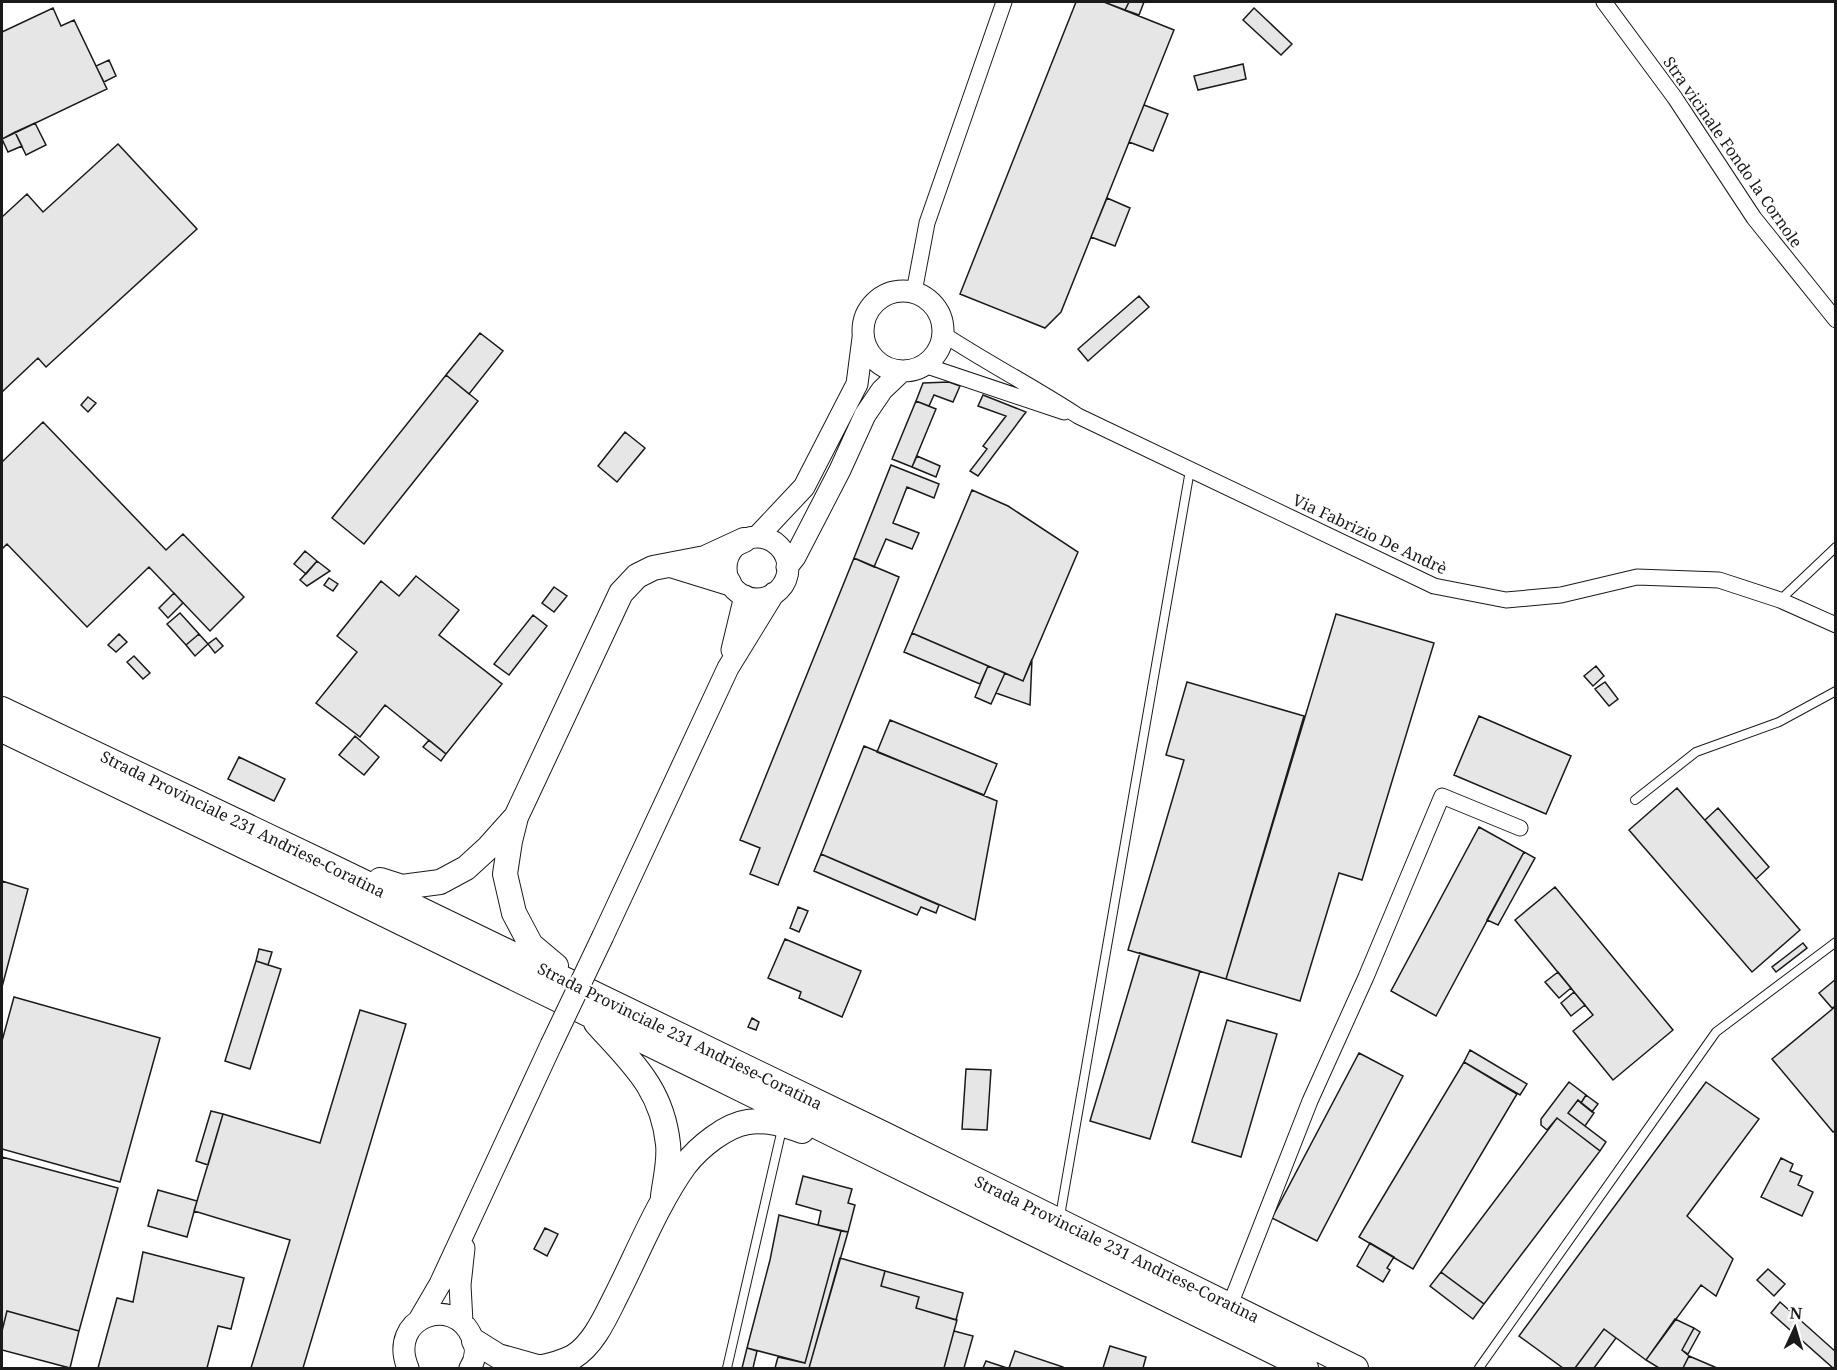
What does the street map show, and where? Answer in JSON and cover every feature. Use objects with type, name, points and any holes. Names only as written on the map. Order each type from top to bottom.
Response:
[{"type":"main road","points":[[728,668],[737,590],[726,573],[729,553],[736,545],[751,538],[804,487],[857,384],[863,325],[867,312],[876,301],[887,294],[901,290],[914,292],[927,298],[936,308],[942,320],[943,334],[937,352],[917,369],[902,371],[888,368],[868,351],[863,338]]},
{"type":"main road","points":[[671,565],[755,599],[765,598],[774,593],[782,586],[788,567],[840,470],[865,415],[882,390],[902,371]]},
{"type":"main road","points":[[614,1003],[551,963],[531,945],[514,913],[505,874],[516,817],[621,593],[637,576],[653,568],[705,558],[751,538],[766,538],[779,547],[786,558],[788,567]]},
{"type":"main road","points":[[404,1365],[403,1350],[407,1333],[419,1320],[440,1284],[467,1229],[728,668],[774,593]]},
{"type":"main road","name":"Strada Provinciale 231 Andriese-Coratina","points":[[2,709],[614,1003],[1356,1368]]},
{"type":"main road","name":"Strada Provinciale 231 Andriese-Coratina","points":[[2,730],[589,1014],[1306,1368]]},
{"type":"main road","points":[[333,867],[402,887],[440,882],[466,868],[489,848],[516,817]]},
{"type":"main road","points":[[589,1014],[645,1078],[660,1106],[669,1146],[663,1202]]},
{"type":"main road","points":[[419,1320],[429,1315],[452,1316],[498,1356],[539,1368],[573,1356],[596,1334],[663,1202],[686,1163],[716,1136],[746,1122],[765,1122],[783,1125],[879,1156]]},
{"type":"main road","points":[[467,1229],[460,1285],[468,1332],[475,1354],[470,1368]]},
{"type":"street","points":[[914,292],[927,223],[1004,2]]},
{"type":"street","name":"Stra vicinale Fondo la Cornole","points":[[1604,2],[1675,98],[1754,218],[1836,320]]},
{"type":"street","points":[[943,334],[980,359],[1040,391],[1078,416]]},
{"type":"street","points":[[924,365],[1042,406],[1078,416]]},
{"type":"street","name":"Via Fabrizio De Andrè","points":[[1078,416],[1434,586],[1506,600],[1561,595],[1637,577],[1719,580],[1780,600],[1836,625]]},
{"type":"street","points":[[1230,1305],[1310,1101],[1443,796],[1520,828]]},
{"type":"lane","points":[[1059,1220],[1190,470]]},
{"type":"lane","points":[[1780,600],[1836,547]]},
{"type":"lane","points":[[1635,800],[1696,753],[1779,722],[1836,691]]},
{"type":"lane","points":[[1479,1368],[1716,1032],[1836,942]]},
{"type":"lane","points":[[727,1368],[783,1125]]},
{"type":"building","points":[[1076,2],[1104,2],[1174,30],[1061,312],[1045,328],[960,294]]},
{"type":"building","points":[[1104,2],[1129,2],[1125,10]]},
{"type":"building","points":[[1129,2],[1144,2],[1139,15],[1125,10]]},
{"type":"building","points":[[53,8],[61,26],[74,20],[107,89],[2,139],[2,32]]},
{"type":"building","points":[[1254,8],[1292,44],[1281,55],[1243,20]]},
{"type":"building","points":[[109,60],[116,76],[104,82],[96,66]]},
{"type":"building","points":[[1243,64],[1246,79],[1198,90],[1194,76]]},
{"type":"building","points":[[1144,105],[1168,114],[1153,151],[1129,142]]},
{"type":"building","points":[[35,123],[46,145],[26,155],[15,132]]},
{"type":"building","points":[[15,132],[22,146],[8,152],[2,139]]},
{"type":"building","points":[[118,144],[197,229],[46,367],[38,358],[2,392],[2,217],[27,194],[43,212]]},
{"type":"building","points":[[1107,198],[1130,208],[1115,246],[1091,237]]},
{"type":"building","points":[[1139,296],[1149,307],[1088,361],[1078,349]]},
{"type":"building","points":[[480,333],[503,351],[469,394],[446,375]]},
{"type":"building","points":[[446,375],[478,401],[364,544],[332,518]]},
{"type":"building","points":[[949,382],[960,386],[953,402],[934,395],[929,406],[916,401],[923,383]]},
{"type":"building","points":[[983,395],[1026,412],[978,476],[970,471],[987,449],[983,446],[1006,416],[978,406]]},
{"type":"building","points":[[88,397],[96,403],[88,412],[81,405]]},
{"type":"building","points":[[916,401],[936,409],[912,467],[892,459]]},
{"type":"building","points":[[43,422],[166,550],[183,534],[244,597],[210,631],[149,567],[87,627],[7,544],[2,549],[2,462]]},
{"type":"building","points":[[625,432],[645,448],[617,482],[598,466]]},
{"type":"building","points":[[917,456],[940,466],[936,477],[912,467]]},
{"type":"building","points":[[891,465],[939,484],[934,498],[907,487],[893,523],[919,533],[912,549],[886,539],[874,567],[854,558]]},
{"type":"building","points":[[972,490],[1008,506],[1078,552],[1023,681],[912,633]]},
{"type":"building","points":[[305,551],[317,561],[306,574],[294,564]]},
{"type":"building","points":[[854,558],[899,577],[778,885],[750,874],[760,848],[740,840]]},
{"type":"building","points":[[317,561],[330,571],[307,586],[300,580]]},
{"type":"building","points":[[416,576],[459,610],[439,635],[502,684],[446,754],[385,705],[360,737],[316,703],[357,652],[337,636],[381,581],[399,596]]},
{"type":"building","points":[[329,578],[338,584],[333,591],[324,585]]},
{"type":"building","points":[[554,587],[567,596],[554,612],[542,603]]},
{"type":"building","points":[[174,593],[183,603],[168,618],[159,608]]},
{"type":"building","points":[[180,613],[199,634],[186,645],[167,624]]},
{"type":"building","points":[[1336,614],[1434,643],[1362,880],[1339,873],[1300,1001],[1226,979]]},
{"type":"building","points":[[533,615],[547,626],[509,675],[494,664]]},
{"type":"building","points":[[912,633],[988,666],[980,684],[904,652]]},
{"type":"building","points":[[119,634],[127,642],[116,652],[108,645]]},
{"type":"building","points":[[199,634],[208,644],[195,656],[186,645]]},
{"type":"building","points":[[216,638],[223,646],[215,653],[208,644]]},
{"type":"building","points":[[134,656],[150,673],[143,679],[127,662]]},
{"type":"building","points":[[1032,659],[1030,705],[996,693],[1005,673],[1023,681]]},
{"type":"building","points":[[988,666],[1005,673],[991,704],[975,697]]},
{"type":"building","points":[[1596,666],[1604,676],[1593,686],[1584,676]]},
{"type":"building","points":[[1187,682],[1304,716],[1226,979],[1128,950],[1184,760],[1166,755]]},
{"type":"building","points":[[1605,682],[1618,699],[1609,706],[1595,689]]},
{"type":"building","points":[[1479,716],[1571,756],[1546,814],[1454,775]]},
{"type":"building","points":[[890,720],[997,764],[984,795],[877,752]]},
{"type":"building","points":[[355,736],[379,757],[364,775],[339,755]]},
{"type":"building","points":[[429,740],[446,754],[441,761],[423,747]]},
{"type":"building","points":[[864,746],[997,801],[975,920],[821,854]]},
{"type":"building","points":[[239,757],[285,779],[274,801],[228,779]]},
{"type":"building","points":[[1677,788],[1800,930],[1752,972],[1629,830]]},
{"type":"building","points":[[1718,808],[1769,867],[1756,879],[1705,820]]},
{"type":"building","points":[[1479,827],[1524,852],[1436,1016],[1391,991]]},
{"type":"building","points":[[1524,852],[1535,858],[1498,925],[1487,920]]},
{"type":"building","points":[[821,854],[939,905],[936,913],[921,907],[917,915],[814,871]]},
{"type":"building","points":[[2,881],[28,889],[2,987]]},
{"type":"building","points":[[1555,887],[1673,1030],[1613,1080],[1573,1031],[1593,1015],[1515,920]]},
{"type":"building","points":[[798,907],[808,911],[799,932],[790,928]]},
{"type":"building","points":[[785,939],[861,971],[842,1017],[799,998],[801,992],[768,978]]},
{"type":"building","points":[[1803,943],[1807,948],[1776,972],[1772,967]]},
{"type":"building","points":[[259,949],[272,952],[268,965],[256,961]]},
{"type":"building","points":[[1140,953],[1200,971],[1150,1139],[1090,1121]]},
{"type":"building","points":[[256,961],[281,969],[250,1069],[225,1061]]},
{"type":"building","points":[[1558,972],[1571,988],[1559,998],[1545,982]]},
{"type":"building","points":[[1836,979],[1836,1006],[1832,1008],[1819,993]]},
{"type":"building","points":[[1574,992],[1585,1005],[1571,1016],[1561,1003]]},
{"type":"building","points":[[14,997],[160,1038],[120,1182],[2,1149],[2,1041]]},
{"type":"building","points":[[1836,1006],[1836,1130],[1833,1132],[1772,1059]]},
{"type":"building","points":[[360,1010],[406,1024],[303,1368],[251,1368],[290,1240],[194,1211],[223,1114],[320,1143]]},
{"type":"building","points":[[752,1018],[759,1022],[756,1030],[748,1027]]},
{"type":"building","points":[[1227,1020],[1277,1034],[1241,1157],[1192,1142]]},
{"type":"building","points":[[1470,1050],[1527,1084],[1520,1095],[1464,1062]]},
{"type":"building","points":[[1359,1053],[1403,1076],[1317,1241],[1272,1218]]},
{"type":"building","points":[[1464,1062],[1517,1094],[1413,1269],[1359,1237]]},
{"type":"building","points":[[966,1069],[991,1070],[987,1130],[962,1129]]},
{"type":"building","points":[[1569,1082],[1586,1095],[1581,1103],[1578,1100],[1568,1113],[1606,1142],[1600,1151],[1557,1118],[1547,1130],[1541,1125],[1541,1119]]},
{"type":"building","points":[[1706,1082],[1759,1119],[1687,1216],[1733,1259],[1716,1296],[1701,1285],[1646,1360],[1604,1329],[1575,1368],[1563,1368],[1519,1336]]},
{"type":"building","points":[[1586,1095],[1598,1104],[1592,1112],[1581,1103]]},
{"type":"building","points":[[1578,1100],[1594,1113],[1585,1126],[1568,1113]]},
{"type":"building","points":[[211,1111],[223,1114],[208,1165],[196,1161]]},
{"type":"building","points":[[1557,1118],[1600,1151],[1484,1304],[1441,1272]]},
{"type":"building","points":[[2,1157],[118,1188],[79,1331],[7,1311],[2,1331]]},
{"type":"building","points":[[1781,1158],[1793,1164],[1790,1171],[1802,1176],[1798,1185],[1813,1192],[1802,1216],[1761,1197]]},
{"type":"building","points":[[803,1176],[852,1189],[848,1203],[855,1205],[848,1232],[818,1225],[821,1211],[796,1204]]},
{"type":"building","points":[[158,1190],[197,1201],[187,1237],[148,1226]]},
{"type":"building","points":[[779,1215],[841,1231],[805,1363],[747,1348]]},
{"type":"building","points":[[545,1228],[558,1234],[547,1256],[534,1249]]},
{"type":"building","points":[[841,1231],[848,1232],[809,1368],[775,1368],[778,1357],[805,1363]]},
{"type":"building","points":[[1370,1243],[1394,1257],[1387,1268],[1390,1270],[1383,1282],[1357,1266]]},
{"type":"building","points":[[143,1252],[244,1278],[231,1329],[218,1326],[207,1368],[98,1368],[117,1298],[133,1302]]},
{"type":"building","points":[[840,1258],[885,1271],[881,1286],[919,1297],[916,1308],[957,1320],[944,1368],[809,1368]]},
{"type":"building","points":[[1768,1269],[1785,1284],[1774,1296],[1757,1280]]},
{"type":"building","points":[[885,1271],[963,1293],[956,1320],[916,1308],[919,1297],[881,1286]]},
{"type":"building","points":[[1441,1272],[1484,1304],[1473,1319],[1430,1286]]},
{"type":"building","points":[[1780,1302],[1836,1352],[1836,1366],[1833,1368],[1771,1313]]},
{"type":"building","points":[[7,1311],[79,1331],[70,1368],[2,1350],[2,1331]]},
{"type":"building","points":[[1675,1319],[1694,1328],[1682,1350],[1689,1356],[1683,1368],[1659,1368],[1646,1360]]},
{"type":"building","points":[[1694,1328],[1700,1332],[1688,1354],[1682,1350]]},
{"type":"building","points":[[1604,1329],[1616,1338],[1594,1368],[1575,1368]]},
{"type":"building","points":[[954,1331],[973,1336],[964,1368],[944,1368]]},
{"type":"building","points":[[1110,1346],[1146,1357],[1143,1368],[1103,1368]]},
{"type":"building","points":[[747,1348],[757,1351],[753,1368],[742,1368]]},
{"type":"building","points":[[1015,1351],[1063,1367],[1063,1368],[1009,1368]]},
{"type":"building","points":[[1689,1356],[1717,1368],[1683,1368]]},
{"type":"building","points":[[986,1361],[1007,1368],[983,1368]]}]
